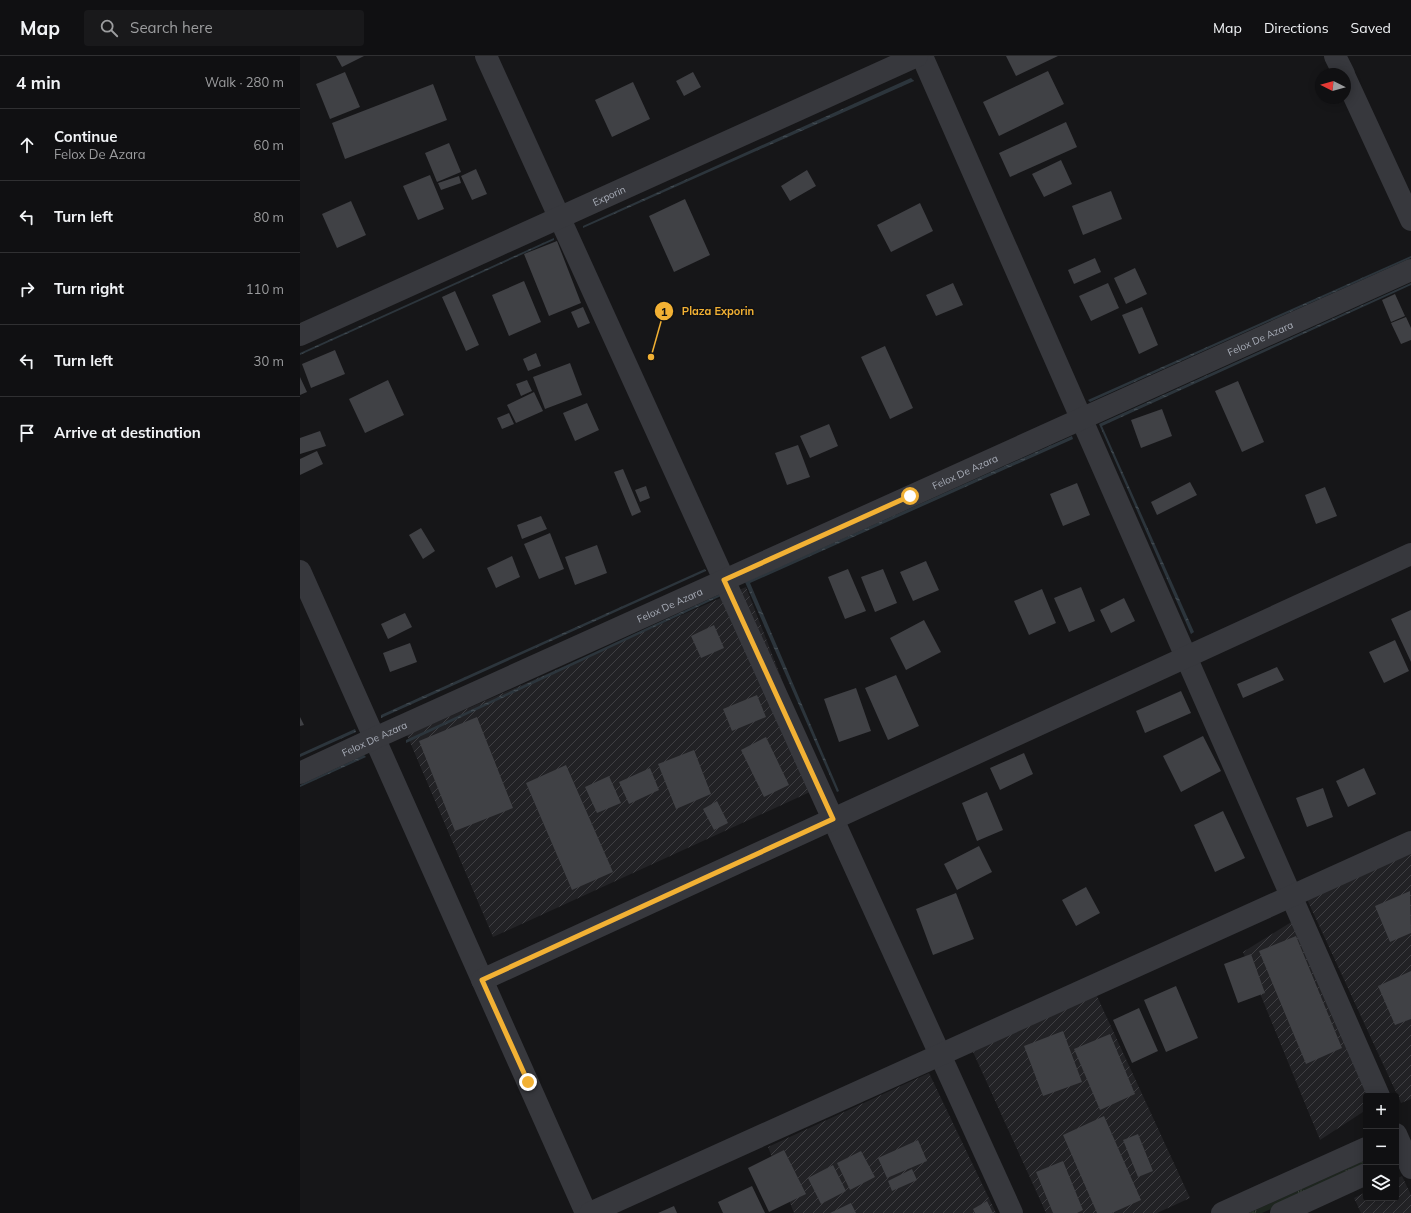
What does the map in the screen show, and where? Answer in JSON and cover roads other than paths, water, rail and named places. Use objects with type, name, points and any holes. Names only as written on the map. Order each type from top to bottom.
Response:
[{"type":"street","points":[[486,56],[1012,1213]]},
{"type":"street","name":"Exporin","points":[[300,335],[917,56]]},
{"type":"street","points":[[922,56],[1378,1093]]},
{"type":"street","points":[[1335,56],[1341,68]]},
{"type":"street","points":[[1351,90],[1411,220]]},
{"type":"street","name":"Felox De Azara","points":[[300,773],[1411,270]]},
{"type":"street","points":[[482,980],[1411,554]]},
{"type":"street","points":[[300,571],[586,1213]]},
{"type":"street","points":[[590,1213],[1411,842]]},
{"type":"street","points":[[1399,1133],[1411,1128]]},
{"type":"street","points":[[1399,1142],[1406,1160]]},
{"type":"street","points":[[1222,1213],[1363,1149]]},
{"type":"street","points":[[1281,1213],[1363,1175]]},
{"type":"water","points":[[911,78],[914,81],[583,228],[583,226]]},
{"type":"water","points":[[554,238],[554,240],[300,355],[300,353]]},
{"type":"water","points":[[1411,256],[1411,258],[1090,402],[1088,400]]},
{"type":"water","points":[[1411,283],[1411,285],[1102,426],[1194,632],[1191,634],[1099,424]]},
{"type":"water","points":[[1072,436],[1073,439],[750,583],[839,791],[837,792],[745,582]]},
{"type":"water","points":[[705,569],[706,571],[381,718],[381,715]]},
{"type":"water","points":[[720,594],[721,596],[406,743],[406,740]]},
{"type":"water","points":[[355,729],[356,732],[300,757],[300,754]]},
{"type":"water","points":[[364,755],[366,757],[300,787],[300,785]]},
{"type":"place","name":"Plaza Exporin","points":[[651,357]]}]
